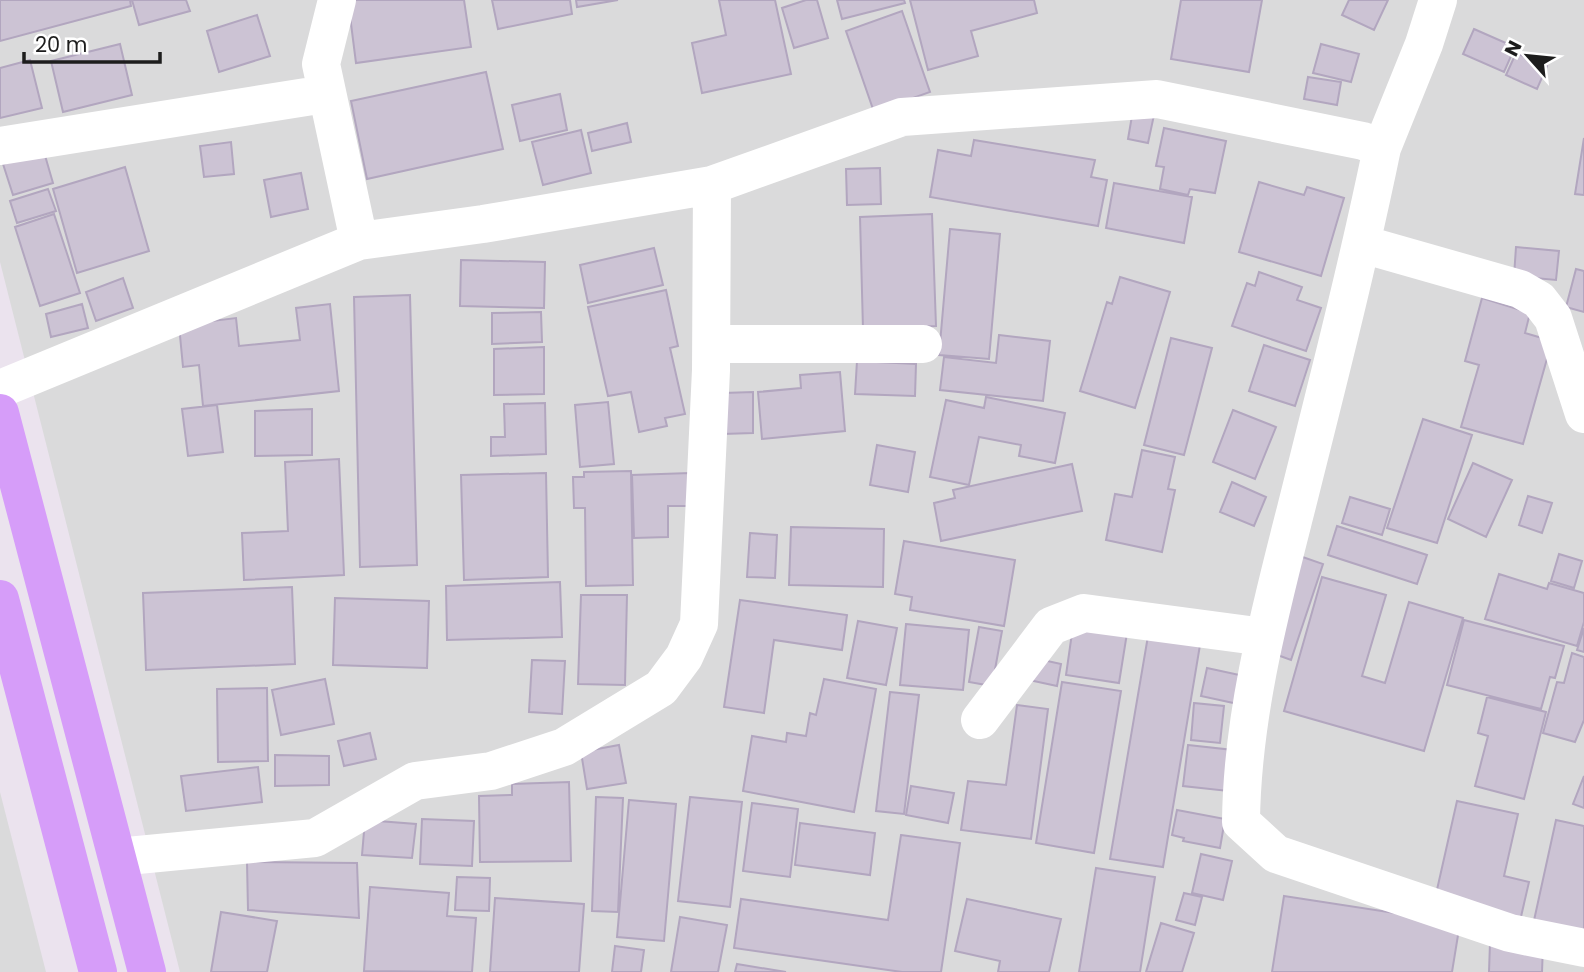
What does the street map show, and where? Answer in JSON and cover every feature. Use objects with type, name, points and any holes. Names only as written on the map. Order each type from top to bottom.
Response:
[{"type":"main road","points":[[0,414],[147,972]]},
{"type":"main road","points":[[0,599],[98,972]]},
{"type":"street","points":[[337,0],[321,64],[325,94],[359,240]]},
{"type":"street","points":[[1438,0],[1424,44],[1382,148],[1362,244],[1264,637],[1241,780],[1241,822],[1258,841],[1276,854],[1510,933],[1584,948]]},
{"type":"street","points":[[0,146],[325,94]]},
{"type":"street","points":[[0,389],[359,240],[483,224],[712,185],[902,117],[1157,99],[1363,141],[1382,148]]},
{"type":"street","points":[[117,857],[315,838],[415,781],[491,771],[564,747],[661,688],[684,657],[699,624],[712,344],[712,185]]},
{"type":"street","points":[[1362,244],[1520,289],[1539,300],[1553,318],[1584,414]]},
{"type":"street","points":[[712,344],[923,344]]},
{"type":"street","points":[[980,720],[1051,626],[1084,613],[1264,637]]},
{"type":"shaded area","points":[[0,0],[1584,0],[1584,972],[180,972],[0,262]]},
{"type":"shaded area","points":[[0,792],[46,972],[0,972]]},
{"type":"building","points":[[0,0],[130,0],[131,6],[0,41]]},
{"type":"building","points":[[132,0],[186,0],[190,11],[139,25]]},
{"type":"building","points":[[348,0],[464,0],[471,47],[356,63]]},
{"type":"building","points":[[492,0],[570,0],[572,14],[498,29]]},
{"type":"building","points":[[576,0],[618,0],[577,7]]},
{"type":"building","points":[[719,0],[775,0],[791,74],[702,93],[692,43],[726,35]]},
{"type":"building","points":[[806,0],[817,0],[828,38],[794,48],[782,8]]},
{"type":"building","points":[[837,0],[904,0],[905,3],[842,19]]},
{"type":"building","points":[[910,0],[1034,0],[1037,13],[971,31],[978,56],[928,70]]},
{"type":"building","points":[[1181,0],[1262,0],[1249,72],[1171,59]]},
{"type":"building","points":[[1349,0],[1388,0],[1374,30],[1342,15]]},
{"type":"building","points":[[902,11],[930,92],[874,112],[846,31]]},
{"type":"building","points":[[257,15],[270,56],[219,72],[207,31]]},
{"type":"building","points":[[1474,29],[1515,47],[1504,72],[1463,54]]},
{"type":"building","points":[[120,44],[132,95],[63,112],[51,61]]},
{"type":"building","points":[[1321,44],[1359,54],[1351,82],[1313,73]]},
{"type":"building","points":[[1516,53],[1547,66],[1537,89],[1506,75]]},
{"type":"building","points":[[30,60],[42,108],[0,118],[0,68]]},
{"type":"building","points":[[486,72],[503,149],[367,179],[351,101]]},
{"type":"building","points":[[1308,77],[1341,82],[1337,105],[1304,99]]},
{"type":"building","points":[[560,94],[567,130],[520,141],[512,105]]},
{"type":"building","points":[[1133,110],[1154,115],[1148,143],[1128,139]]},
{"type":"building","points":[[627,123],[631,142],[592,151],[588,133]]},
{"type":"building","points":[[1164,128],[1226,141],[1215,193],[1190,189],[1188,195],[1160,189],[1164,167],[1156,166]]},
{"type":"building","points":[[581,130],[591,173],[543,185],[532,142]]},
{"type":"building","points":[[1584,138],[1584,195],[1575,194]]},
{"type":"building","points":[[974,140],[1095,160],[1091,177],[1107,180],[1098,226],[930,197],[938,150],[971,156]]},
{"type":"building","points":[[231,142],[234,174],[204,177],[200,146]]},
{"type":"building","points":[[44,152],[53,183],[13,195],[3,164]]},
{"type":"building","points":[[125,167],[149,251],[77,273],[53,189]]},
{"type":"building","points":[[880,168],[881,204],[847,205],[846,169]]},
{"type":"building","points":[[301,173],[308,209],[271,217],[264,180]]},
{"type":"building","points":[[1259,182],[1304,195],[1307,187],[1344,198],[1321,276],[1239,252]]},
{"type":"building","points":[[1114,183],[1192,197],[1184,243],[1106,228]]},
{"type":"building","points":[[48,189],[56,211],[17,223],[10,201]]},
{"type":"building","points":[[54,214],[80,293],[40,306],[15,227]]},
{"type":"building","points":[[932,214],[936,326],[863,329],[860,217]]},
{"type":"building","points":[[950,229],[1000,234],[989,359],[939,355]]},
{"type":"building","points":[[1516,247],[1559,251],[1556,280],[1514,276]]},
{"type":"building","points":[[654,248],[663,285],[588,303],[580,265]]},
{"type":"building","points":[[461,260],[545,262],[544,308],[460,306]]},
{"type":"building","points":[[1576,269],[1584,271],[1584,312],[1566,307]]},
{"type":"building","points":[[1259,272],[1302,287],[1297,300],[1321,308],[1306,351],[1232,326],[1247,283],[1255,286]]},
{"type":"building","points":[[1120,277],[1170,292],[1135,408],[1080,391],[1107,302],[1112,304]]},
{"type":"building","points":[[123,278],[133,308],[96,321],[86,292]]},
{"type":"building","points":[[666,290],[678,346],[670,348],[685,414],[665,418],[667,426],[639,432],[631,392],[608,396],[588,307]]},
{"type":"building","points":[[410,295],[417,565],[360,567],[354,297]]},
{"type":"building","points":[[1482,298],[1530,313],[1525,333],[1552,341],[1523,444],[1461,427],[1479,365],[1465,361]]},
{"type":"building","points":[[82,304],[88,328],[51,337],[46,314]]},
{"type":"building","points":[[330,304],[339,391],[203,406],[199,365],[183,367],[179,325],[236,318],[239,346],[300,340],[296,308]]},
{"type":"building","points":[[541,312],[542,342],[492,344],[492,313]]},
{"type":"building","points":[[999,335],[1050,341],[1043,401],[940,390],[944,357],[996,363]]},
{"type":"building","points":[[1171,338],[1212,348],[1184,455],[1144,445]]},
{"type":"building","points":[[1264,345],[1310,360],[1295,406],[1249,391]]},
{"type":"building","points":[[544,347],[544,394],[494,395],[494,349]]},
{"type":"building","points":[[857,361],[916,364],[915,396],[855,394]]},
{"type":"building","points":[[840,372],[845,431],[762,439],[758,392],[801,388],[800,375]]},
{"type":"building","points":[[753,392],[753,433],[723,434],[723,393]]},
{"type":"building","points":[[986,397],[1065,413],[1055,463],[1019,456],[1021,445],[979,437],[969,485],[930,477],[946,400],[984,408]]},
{"type":"building","points":[[608,402],[614,464],[580,467],[575,405]]},
{"type":"building","points":[[545,403],[546,454],[491,456],[491,437],[505,437],[504,404]]},
{"type":"building","points":[[217,405],[223,452],[188,456],[182,409]]},
{"type":"building","points":[[312,409],[312,455],[255,456],[255,411]]},
{"type":"building","points":[[1233,410],[1276,427],[1255,479],[1213,462]]},
{"type":"building","points":[[1423,419],[1472,435],[1437,543],[1387,528]]},
{"type":"building","points":[[877,445],[915,452],[908,492],[870,485]]},
{"type":"building","points":[[1142,450],[1175,457],[1168,489],[1175,490],[1162,552],[1106,540],[1115,494],[1132,497]]},
{"type":"building","points":[[339,459],[344,575],[244,580],[242,533],[288,531],[285,462]]},
{"type":"building","points":[[1473,463],[1512,480],[1486,537],[1448,519]]},
{"type":"building","points":[[1072,464],[1082,511],[941,541],[934,503],[955,498],[953,490]]},
{"type":"building","points":[[631,471],[633,585],[586,586],[585,508],[574,508],[573,477],[584,477],[584,472]]},
{"type":"building","points":[[546,473],[548,577],[464,580],[461,475]]},
{"type":"building","points":[[690,473],[691,506],[668,506],[668,537],[634,538],[632,475]]},
{"type":"building","points":[[1232,482],[1266,497],[1254,526],[1220,512]]},
{"type":"building","points":[[1528,496],[1552,503],[1542,533],[1519,525]]},
{"type":"building","points":[[1350,497],[1390,509],[1382,535],[1342,523]]},
{"type":"building","points":[[1337,526],[1427,555],[1417,584],[1328,555]]},
{"type":"building","points":[[791,527],[884,529],[883,587],[789,585]]},
{"type":"building","points":[[750,533],[777,535],[775,578],[747,577]]},
{"type":"building","points":[[904,541],[1015,560],[1004,626],[910,610],[912,597],[895,594]]},
{"type":"building","points":[[1294,554],[1323,564],[1291,660],[1272,653]]},
{"type":"building","points":[[1559,554],[1582,561],[1574,588],[1551,581]]},
{"type":"building","points":[[1499,574],[1547,589],[1549,583],[1584,593],[1584,622],[1577,646],[1485,619]]},
{"type":"building","points":[[1322,577],[1386,595],[1362,676],[1385,683],[1409,602],[1463,618],[1424,751],[1284,711]]},
{"type":"building","points":[[560,582],[562,637],[447,640],[446,586]]},
{"type":"building","points":[[292,587],[295,664],[146,670],[143,593]]},
{"type":"building","points":[[581,595],[627,595],[625,685],[578,684]]},
{"type":"building","points":[[335,598],[429,601],[427,668],[333,665]]},
{"type":"building","points":[[740,600],[847,615],[842,650],[774,640],[764,713],[724,707]]},
{"type":"building","points":[[1464,620],[1564,646],[1555,678],[1550,677],[1541,709],[1447,685]]},
{"type":"building","points":[[858,621],[897,628],[886,685],[847,678]]},
{"type":"building","points":[[906,624],[969,630],[963,690],[900,685]]},
{"type":"building","points":[[1073,626],[1127,633],[1119,683],[1066,675]]},
{"type":"building","points":[[979,627],[1002,631],[992,686],[969,682]]},
{"type":"building","points":[[1584,628],[1584,652],[1577,650]]},
{"type":"building","points":[[1148,636],[1200,645],[1163,867],[1110,859]]},
{"type":"building","points":[[1572,653],[1584,657],[1584,720],[1575,742],[1543,733],[1557,682],[1564,683]]},
{"type":"building","points":[[1034,658],[1061,664],[1057,686],[1029,680]]},
{"type":"building","points":[[532,660],[565,661],[562,714],[529,712]]},
{"type":"building","points":[[1207,668],[1244,676],[1238,704],[1201,696]]},
{"type":"building","points":[[325,679],[334,724],[281,735],[272,690]]},
{"type":"building","points":[[824,679],[876,689],[854,812],[743,791],[752,736],[786,742],[787,733],[806,736],[810,713],[816,715]]},
{"type":"building","points":[[1062,682],[1121,691],[1094,853],[1036,843]]},
{"type":"building","points":[[267,688],[268,761],[218,762],[217,689]]},
{"type":"building","points":[[890,692],[919,695],[904,814],[876,811]]},
{"type":"building","points":[[1487,697],[1546,712],[1524,799],[1475,786],[1488,736],[1478,733]]},
{"type":"building","points":[[1194,703],[1224,706],[1220,743],[1191,740]]},
{"type":"building","points":[[1017,705],[1048,709],[1031,839],[961,830],[968,781],[1006,785]]},
{"type":"building","points":[[370,733],[376,759],[344,766],[338,741]]},
{"type":"building","points":[[619,745],[626,783],[587,789],[581,752]]},
{"type":"building","points":[[1188,745],[1233,750],[1228,791],[1183,786]]},
{"type":"building","points":[[275,755],[329,756],[329,785],[275,786]]},
{"type":"building","points":[[258,767],[262,802],[186,811],[181,776]]},
{"type":"building","points":[[1584,776],[1584,808],[1573,804]]},
{"type":"building","points":[[569,782],[571,861],[480,862],[479,796],[512,795],[512,784]]},
{"type":"building","points":[[911,786],[954,793],[948,823],[906,815]]},
{"type":"building","points":[[596,797],[623,798],[618,912],[592,911]]},
{"type":"building","points":[[690,797],[742,802],[730,907],[678,901]]},
{"type":"building","points":[[629,800],[676,804],[664,941],[617,937]]},
{"type":"building","points":[[1457,801],[1518,814],[1504,876],[1529,882],[1520,921],[1434,903]]},
{"type":"building","points":[[752,803],[798,809],[790,877],[743,871]]},
{"type":"building","points":[[1177,810],[1225,819],[1220,848],[1183,841],[1184,838],[1172,835]]},
{"type":"building","points":[[422,819],[474,821],[472,866],[420,864]]},
{"type":"building","points":[[365,820],[416,824],[412,858],[362,855]]},
{"type":"building","points":[[1556,820],[1584,826],[1584,936],[1533,925]]},
{"type":"building","points":[[800,823],[875,833],[870,875],[795,865]]},
{"type":"building","points":[[901,835],[960,843],[941,972],[902,972],[734,948],[741,899],[888,920]]},
{"type":"building","points":[[1201,854],[1232,861],[1223,900],[1192,893]]},
{"type":"building","points":[[247,862],[357,863],[359,918],[248,910]]},
{"type":"building","points":[[1096,868],[1155,877],[1140,972],[1079,972]]},
{"type":"building","points":[[457,877],[490,878],[489,911],[455,910]]},
{"type":"building","points":[[370,887],[449,893],[447,916],[476,918],[472,972],[364,971]]},
{"type":"building","points":[[1184,893],[1202,897],[1195,925],[1176,920]]},
{"type":"building","points":[[1284,896],[1460,923],[1452,972],[1272,972]]},
{"type":"building","points":[[495,898],[584,904],[579,972],[490,972]]},
{"type":"building","points":[[967,899],[1061,919],[1049,972],[998,972],[1000,961],[955,951]]},
{"type":"building","points":[[221,912],[277,921],[267,972],[211,972]]},
{"type":"building","points":[[680,917],[727,925],[718,972],[671,972]]},
{"type":"building","points":[[1161,923],[1194,933],[1182,972],[1146,972]]},
{"type":"building","points":[[1490,943],[1543,945],[1542,972],[1489,972]]},
{"type":"building","points":[[615,946],[644,950],[641,972],[612,972]]},
{"type":"building","points":[[737,964],[786,972],[735,972]]}]
